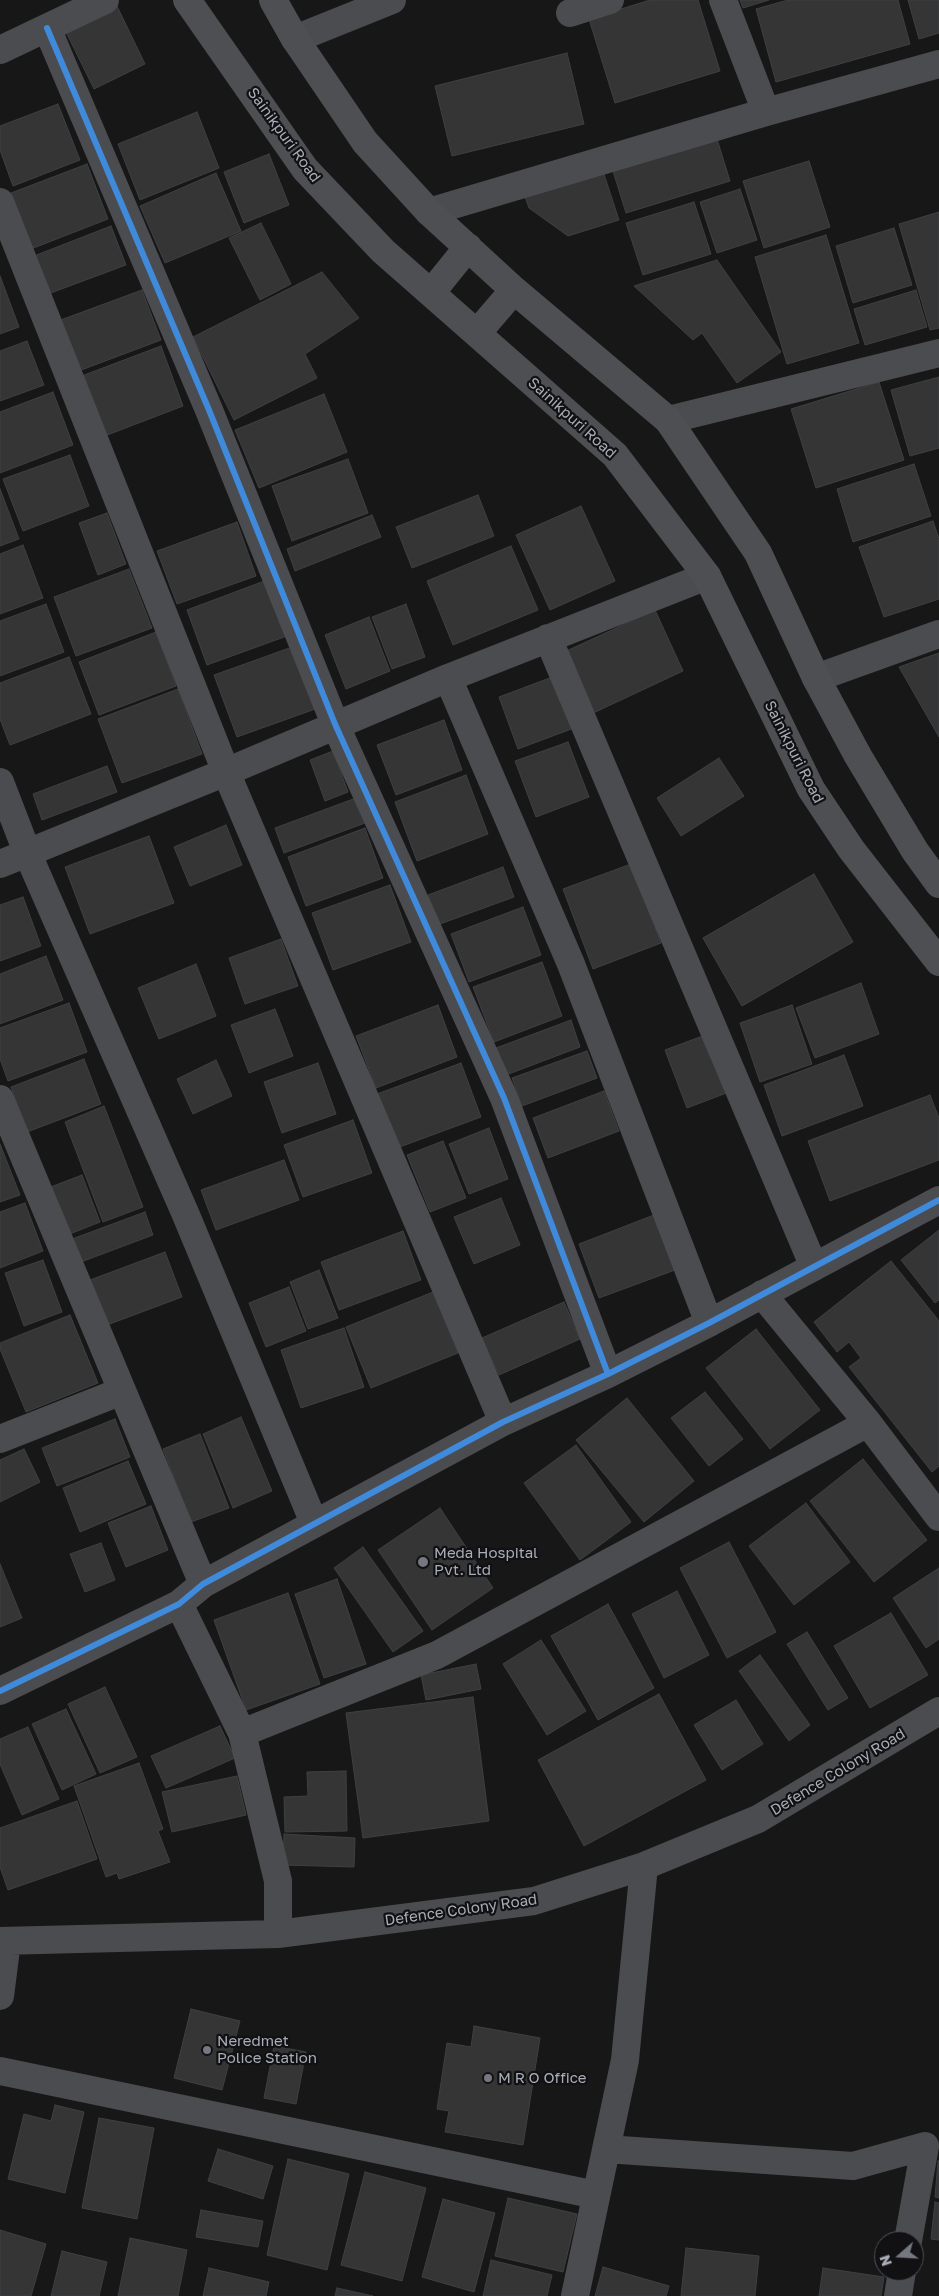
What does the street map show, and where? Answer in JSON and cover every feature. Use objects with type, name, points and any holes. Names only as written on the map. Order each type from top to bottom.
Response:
[{"type":"main road","name":"Sainikpuri Road","points":[[187,0],[305,170],[383,251],[615,455],[706,576],[811,789],[851,849],[939,962]]},
{"type":"main road","points":[[273,0],[294,39],[365,142],[428,212],[514,290],[668,420],[758,553],[816,678],[858,756],[915,851],[939,884]]},
{"type":"main road","points":[[431,294],[468,247]]},
{"type":"main road","points":[[477,333],[514,290]]},
{"type":"street","points":[[0,50],[105,0]]},
{"type":"street","points":[[294,39],[392,0]]},
{"type":"street","points":[[570,14],[610,0]]},
{"type":"street","points":[[723,0],[766,112]]},
{"type":"street","points":[[47,28],[209,410],[335,724],[504,1098],[608,1374]]},
{"type":"street","points":[[428,212],[766,112],[937,72]]},
{"type":"street","points":[[0,202],[226,772],[503,1422]]},
{"type":"street","points":[[668,420],[939,354]]},
{"type":"street","points":[[0,864],[226,772],[335,724],[706,576]]},
{"type":"street","points":[[816,678],[939,634]]},
{"type":"street","points":[[548,638],[814,1267]]},
{"type":"street","points":[[448,678],[571,964],[709,1324]]},
{"type":"street","points":[[0,782],[27,852],[186,1215],[314,1523]]},
{"type":"street","points":[[0,1099],[203,1584]]},
{"type":"street","points":[[0,1691],[179,1604],[203,1584],[503,1422],[608,1374],[709,1324],[939,1200]]},
{"type":"street","points":[[762,1294],[868,1423],[939,1517]]},
{"type":"street","points":[[0,1439],[122,1391]]},
{"type":"street","points":[[242,1733],[437,1655],[868,1423]]},
{"type":"street","points":[[179,1604],[242,1733],[278,1881],[278,1934]]},
{"type":"street","name":"Defence Colony Road","points":[[4,1941],[278,1934],[534,1901],[644,1866],[758,1819],[939,1711]]},
{"type":"street","points":[[575,2296],[625,2060],[644,1866]]},
{"type":"street","points":[[0,1996],[4,1941]]},
{"type":"street","points":[[0,2070],[596,2196]]},
{"type":"street","points":[[606,2149],[853,2166],[932,2142]]},
{"type":"street","points":[[910,2231],[932,2142]]},
{"type":"street","points":[[898,2296],[900,2281]]},
{"type":"building","points":[[650,0],[698,0],[720,71],[615,103],[589,19]]},
{"type":"building","points":[[740,0],[769,0],[743,8]]},
{"type":"building","points":[[788,0],[898,0],[910,44],[776,82],[756,9]]},
{"type":"building","points":[[908,0],[939,0],[939,33],[919,39]]},
{"type":"building","points":[[116,4],[145,64],[94,89],[65,30]]},
{"type":"building","points":[[567,53],[584,124],[452,156],[435,86]]},
{"type":"building","points":[[58,104],[80,160],[13,186],[0,150],[0,126]]},
{"type":"building","points":[[197,112],[219,168],[140,200],[118,144]]},
{"type":"building","points":[[717,139],[730,181],[626,213],[613,171]]},
{"type":"building","points":[[269,154],[289,205],[244,223],[224,172]]},
{"type":"building","points":[[809,161],[830,227],[764,248],[743,181]]},
{"type":"building","points":[[87,164],[108,219],[31,249],[11,193]]},
{"type":"building","points":[[601,165],[619,220],[568,236],[529,208],[524,194]]},
{"type":"building","points":[[216,173],[241,231],[165,263],[140,206]]},
{"type":"building","points":[[740,189],[757,240],[717,253],[700,202]]},
{"type":"building","points":[[694,202],[711,254],[643,275],[626,223]]},
{"type":"building","points":[[939,212],[939,328],[930,330],[899,224]]},
{"type":"building","points":[[261,223],[291,284],[260,300],[229,238]]},
{"type":"building","points":[[111,226],[126,265],[48,294],[34,256]]},
{"type":"building","points":[[894,228],[912,285],[853,303],[836,246]]},
{"type":"building","points":[[826,235],[859,343],[787,364],[755,257]]},
{"type":"building","points":[[717,260],[781,352],[737,383],[702,333],[693,340],[634,286]]},
{"type":"building","points":[[322,272],[359,318],[305,354],[317,378],[234,420],[193,337]]},
{"type":"building","points":[[0,276],[19,327],[0,334]]},
{"type":"building","points":[[142,290],[161,340],[76,372],[58,321]]},
{"type":"building","points":[[916,290],[927,327],[865,345],[854,309]]},
{"type":"building","points":[[27,341],[44,385],[0,401],[0,351]]},
{"type":"building","points":[[161,346],[183,406],[102,437],[79,377]]},
{"type":"building","points":[[939,377],[939,448],[910,456],[891,390]]},
{"type":"building","points":[[879,382],[904,460],[816,488],[791,409]]},
{"type":"building","points":[[53,392],[73,445],[0,473],[0,412]]},
{"type":"building","points":[[324,394],[347,452],[259,488],[235,430]]},
{"type":"building","points":[[70,455],[89,506],[23,531],[3,479]]},
{"type":"building","points":[[348,459],[368,513],[292,541],[272,486]]},
{"type":"building","points":[[914,464],[931,516],[853,542],[837,489]]},
{"type":"building","points":[[0,489],[19,539],[0,546]]},
{"type":"building","points":[[478,495],[494,536],[412,568],[396,527]]},
{"type":"building","points":[[581,506],[615,581],[550,610],[516,535]]},
{"type":"building","points":[[107,513],[126,564],[98,575],[79,523]]},
{"type":"building","points":[[372,515],[381,537],[295,571],[287,549]]},
{"type":"building","points":[[933,521],[939,539],[939,599],[884,617],[859,547]]},
{"type":"building","points":[[237,522],[256,576],[177,604],[157,551]]},
{"type":"building","points":[[23,545],[43,598],[0,614],[0,554]]},
{"type":"building","points":[[511,546],[538,610],[453,645],[427,581]]},
{"type":"building","points":[[129,569],[152,628],[76,656],[54,597]]},
{"type":"building","points":[[267,580],[287,636],[207,665],[187,610]]},
{"type":"building","points":[[46,604],[64,652],[0,676],[0,621]]},
{"type":"building","points":[[406,604],[425,657],[392,669],[372,617]]},
{"type":"building","points":[[655,610],[683,671],[589,715],[560,654]]},
{"type":"building","points":[[369,617],[390,671],[346,689],[325,635]]},
{"type":"building","points":[[156,632],[176,686],[99,715],[79,662]]},
{"type":"building","points":[[295,646],[318,708],[237,737],[214,675]]},
{"type":"building","points":[[939,653],[939,737],[899,667]]},
{"type":"building","points":[[69,657],[91,714],[10,745],[0,719],[0,683]]},
{"type":"building","points":[[555,676],[574,728],[518,749],[499,697]]},
{"type":"building","points":[[178,689],[202,754],[122,783],[98,719]]},
{"type":"building","points":[[444,720],[462,770],[396,795],[377,745]]},
{"type":"building","points":[[568,742],[589,797],[536,817],[515,761]]},
{"type":"building","points":[[333,751],[348,792],[325,801],[310,760]]},
{"type":"building","points":[[719,758],[744,796],[681,836],[657,798]]},
{"type":"building","points":[[107,766],[117,792],[42,820],[33,794]]},
{"type":"building","points":[[466,775],[488,834],[417,861],[395,802]]},
{"type":"building","points":[[356,798],[365,823],[284,853],[275,828]]},
{"type":"building","points":[[226,825],[242,865],[190,886],[174,847]]},
{"type":"building","points":[[365,828],[383,878],[306,906],[288,857]]},
{"type":"building","points":[[149,836],[174,903],[90,934],[65,867]]},
{"type":"building","points":[[631,864],[661,943],[593,969],[563,889]]},
{"type":"building","points":[[503,867],[514,897],[440,924],[428,895]]},
{"type":"building","points":[[814,874],[853,942],[742,1006],[703,938]]},
{"type":"building","points":[[390,885],[411,942],[333,970],[312,913]]},
{"type":"building","points":[[23,897],[41,946],[0,961],[0,905]]},
{"type":"building","points":[[523,907],[541,955],[469,982],[451,934]]},
{"type":"building","points":[[281,939],[298,986],[245,1004],[229,958]]},
{"type":"building","points":[[46,956],[63,1000],[0,1024],[0,974]]},
{"type":"building","points":[[542,962],[562,1016],[494,1042],[473,987]]},
{"type":"building","points":[[196,964],[216,1016],[159,1039],[138,988]]},
{"type":"building","points":[[861,983],[879,1034],[815,1058],[796,1008]]},
{"type":"building","points":[[69,1003],[87,1052],[8,1081],[0,1059],[0,1028]]},
{"type":"building","points":[[438,1005],[457,1057],[376,1088],[356,1036]]},
{"type":"building","points":[[792,1005],[812,1064],[760,1082],[740,1023]]},
{"type":"building","points":[[275,1009],[293,1056],[249,1073],[231,1025]]},
{"type":"building","points":[[571,1020],[580,1047],[506,1075],[496,1048]]},
{"type":"building","points":[[708,1034],[729,1092],[687,1108],[665,1050]]},
{"type":"building","points":[[587,1051],[597,1078],[522,1106],[512,1078]]},
{"type":"building","points":[[844,1055],[863,1106],[782,1136],[764,1085]]},
{"type":"building","points":[[84,1059],[101,1104],[27,1132],[11,1087]]},
{"type":"building","points":[[216,1060],[232,1096],[193,1114],[177,1079]]},
{"type":"building","points":[[318,1063],[336,1114],[282,1133],[264,1082]]},
{"type":"building","points":[[461,1063],[481,1117],[397,1148],[377,1094]]},
{"type":"building","points":[[604,1091],[619,1131],[548,1158],[533,1118]]},
{"type":"building","points":[[930,1095],[939,1118],[939,1160],[830,1201],[808,1141]]},
{"type":"building","points":[[104,1106],[143,1207],[103,1222],[65,1122]]},
{"type":"building","points":[[353,1120],[372,1173],[303,1197],[284,1145]]},
{"type":"building","points":[[489,1128],[508,1179],[469,1194],[449,1144]]},
{"type":"building","points":[[443,1141],[466,1198],[430,1212],[407,1155]]},
{"type":"building","points":[[0,1144],[20,1195],[0,1202]]},
{"type":"building","points":[[284,1160],[299,1200],[216,1230],[201,1190]]},
{"type":"building","points":[[82,1175],[100,1222],[65,1236],[48,1188]]},
{"type":"building","points":[[501,1198],[520,1245],[474,1264],[454,1217]]},
{"type":"building","points":[[25,1203],[43,1251],[0,1268],[0,1212]]},
{"type":"building","points":[[145,1212],[153,1235],[81,1262],[72,1239]]},
{"type":"building","points":[[654,1215],[675,1270],[599,1298],[579,1244]]},
{"type":"building","points":[[939,1230],[939,1300],[935,1303],[901,1260]]},
{"type":"building","points":[[403,1231],[421,1280],[339,1310],[321,1262]]},
{"type":"building","points":[[165,1252],[182,1297],[107,1325],[90,1280]]},
{"type":"building","points":[[43,1260],[62,1312],[24,1326],[5,1273]]},
{"type":"building","points":[[891,1261],[939,1321],[939,1466],[932,1472],[849,1367],[861,1358],[849,1342],[837,1352],[814,1322]]},
{"type":"building","points":[[319,1270],[338,1318],[308,1329],[290,1282]]},
{"type":"building","points":[[289,1287],[306,1331],[266,1347],[249,1303]]},
{"type":"building","points":[[433,1292],[458,1353],[371,1388],[346,1327]]},
{"type":"building","points":[[564,1302],[580,1339],[499,1375],[482,1338]]},
{"type":"building","points":[[70,1315],[98,1383],[26,1412],[0,1349],[0,1343]]},
{"type":"building","points":[[344,1328],[364,1387],[301,1408],[281,1350]]},
{"type":"building","points":[[756,1329],[820,1410],[770,1449],[706,1368]]},
{"type":"building","points":[[705,1392],[743,1439],[709,1466],[671,1418]]},
{"type":"building","points":[[627,1398],[694,1481],[644,1522],[576,1440]]},
{"type":"building","points":[[241,1417],[272,1491],[233,1508],[203,1434]]},
{"type":"building","points":[[115,1419],[130,1457],[57,1486],[42,1448]]},
{"type":"building","points":[[200,1434],[229,1508],[191,1522],[163,1449]]},
{"type":"building","points":[[576,1445],[631,1522],[580,1560],[524,1483]]},
{"type":"building","points":[[24,1449],[40,1482],[0,1502],[0,1460]]},
{"type":"building","points":[[863,1459],[927,1540],[874,1582],[810,1501]]},
{"type":"building","points":[[128,1461],[146,1504],[80,1532],[63,1488]]},
{"type":"building","points":[[806,1503],[850,1562],[794,1605],[749,1546]]},
{"type":"building","points":[[151,1506],[168,1550],[126,1567],[108,1523]]},
{"type":"building","points":[[440,1508],[493,1588],[432,1630],[378,1550]]},
{"type":"building","points":[[729,1542],[776,1632],[727,1658],[680,1568]]},
{"type":"building","points":[[101,1543],[115,1580],[85,1592],[70,1554]]},
{"type":"building","points":[[363,1547],[423,1631],[393,1652],[334,1568]]},
{"type":"building","points":[[0,1564],[22,1618],[0,1627]]},
{"type":"building","points":[[939,1568],[939,1639],[926,1648],[893,1598]]},
{"type":"building","points":[[337,1579],[366,1664],[324,1678],[295,1594]]},
{"type":"building","points":[[677,1591],[709,1655],[664,1678],[632,1614]]},
{"type":"building","points":[[288,1593],[320,1684],[246,1710],[214,1620]]},
{"type":"building","points":[[608,1604],[654,1688],[598,1720],[551,1636]]},
{"type":"building","points":[[891,1613],[928,1675],[870,1708],[834,1646]]},
{"type":"building","points":[[807,1632],[848,1698],[828,1710],[787,1644]]},
{"type":"building","points":[[541,1640],[586,1711],[547,1735],[503,1664]]},
{"type":"building","points":[[760,1655],[810,1725],[789,1741],[739,1671]]},
{"type":"building","points":[[476,1664],[481,1689],[426,1700],[421,1675]]},
{"type":"building","points":[[105,1687],[137,1757],[100,1773],[68,1704]]},
{"type":"building","points":[[659,1694],[706,1780],[584,1846],[538,1760]]},
{"type":"building","points":[[473,1697],[489,1821],[363,1838],[346,1713]]},
{"type":"building","points":[[736,1700],[763,1744],[722,1770],[694,1725]]},
{"type":"building","points":[[66,1709],[96,1774],[62,1790],[32,1724]]},
{"type":"building","points":[[220,1726],[235,1758],[166,1788],[151,1756]]},
{"type":"building","points":[[28,1727],[59,1799],[22,1815],[0,1764],[0,1739]]},
{"type":"building","points":[[139,1763],[163,1829],[158,1831],[170,1862],[119,1879],[117,1873],[106,1877],[74,1786]]},
{"type":"building","points":[[346,1771],[347,1831],[285,1832],[284,1797],[308,1796],[307,1772]]},
{"type":"building","points":[[237,1776],[246,1815],[172,1832],[162,1792]]},
{"type":"building","points":[[77,1801],[97,1859],[8,1890],[0,1867],[0,1828]]},
{"type":"building","points":[[284,1834],[355,1838],[354,1867],[283,1865]]},
{"type":"building","name":"Neredmet Police Station","points":[[191,2009],[240,2021],[222,2090],[174,2078]]},
{"type":"building","name":"M R O Office","points":[[474,2026],[540,2038],[523,2145],[445,2132],[449,2111],[437,2109],[447,2043],[471,2047]]},
{"type":"building","points":[[274,2046],[306,2052],[296,2104],[264,2098]]},
{"type":"building","points":[[55,2105],[84,2112],[65,2193],[8,2179],[24,2114],[51,2121]]},
{"type":"building","points":[[99,2118],[154,2128],[137,2219],[82,2208]]},
{"type":"building","points":[[218,2149],[273,2166],[263,2199],[208,2181]]},
{"type":"building","points":[[288,2159],[349,2174],[327,2270],[267,2255]]},
{"type":"building","points":[[939,2161],[939,2198],[935,2197]]},
{"type":"building","points":[[365,2172],[426,2188],[402,2281],[341,2265]]},
{"type":"building","points":[[508,2198],[577,2214],[563,2272],[495,2256]]},
{"type":"building","points":[[443,2199],[495,2213],[474,2292],[422,2277]]},
{"type":"building","points":[[935,2202],[939,2203],[939,2240],[931,2239]]},
{"type":"building","points":[[201,2210],[263,2221],[258,2247],[196,2237]]},
{"type":"building","points":[[0,2230],[46,2244],[31,2296],[0,2296]]},
{"type":"building","points":[[130,2238],[187,2250],[178,2296],[118,2296]]},
{"type":"building","points":[[686,2248],[759,2256],[755,2296],[681,2296]]},
{"type":"building","points":[[62,2251],[107,2262],[99,2296],[51,2296]]},
{"type":"building","points":[[491,2260],[552,2275],[547,2296],[483,2296]]},
{"type":"building","points":[[603,2267],[669,2286],[666,2296],[595,2296]]},
{"type":"building","points":[[209,2268],[269,2282],[266,2296],[203,2296]]},
{"type":"building","points":[[823,2268],[874,2276],[874,2281],[883,2281],[881,2296],[819,2296]]},
{"type":"building","points":[[337,2288],[373,2296],[335,2296]]},
{"type":"cycle path","points":[[47,28],[209,410],[335,724],[504,1098],[608,1374]]},
{"type":"cycle path","points":[[0,1691],[179,1604],[203,1584],[503,1422],[608,1374],[709,1323],[939,1200]]},
{"type":"place","name":"Meda Hospital Pvt. Ltd","points":[[423,1562]]},
{"type":"place","name":"Neredmet Police Station","points":[[207,2050]]},
{"type":"place","name":"M R O Office","points":[[488,2078]]}]
